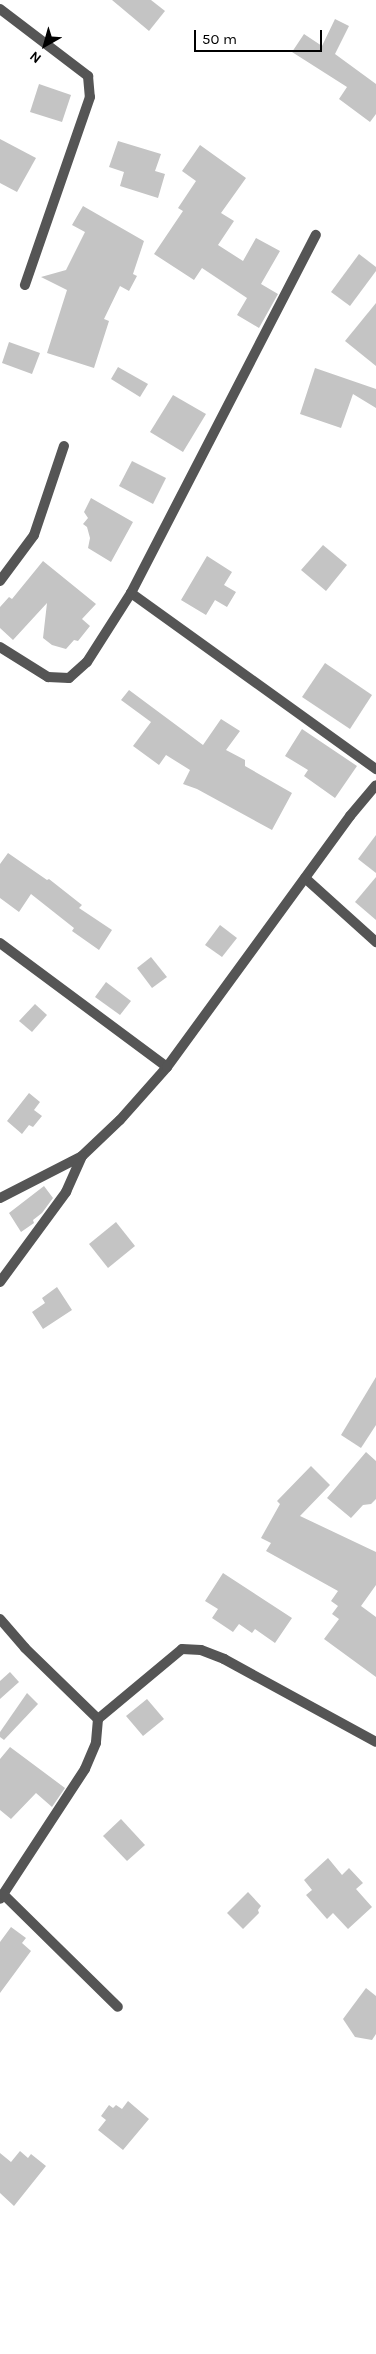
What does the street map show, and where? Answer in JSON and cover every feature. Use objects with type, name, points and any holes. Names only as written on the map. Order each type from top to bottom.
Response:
[{"type":"street","points":[[0,9],[88,76],[90,90],[90,97],[25,285]]},
{"type":"street","points":[[0,648],[48,678],[69,678],[87,662],[131,593],[316,235]]},
{"type":"street","points":[[0,580],[34,535],[64,446]]},
{"type":"street","points":[[131,593],[376,769]]},
{"type":"street","points":[[0,1198],[82,1156],[120,1120],[167,1067],[376,784]]},
{"type":"street","points":[[305,878],[376,942]]},
{"type":"street","points":[[0,943],[167,1067]]},
{"type":"street","points":[[0,1282],[66,1192],[82,1156]]},
{"type":"street","points":[[0,1619],[25,1648],[98,1719]]},
{"type":"street","points":[[118,2008],[2,1896],[85,1769],[96,1743],[98,1719],[182,1649],[201,1650],[224,1659],[376,1742]]},
{"type":"building","points":[[112,0],[151,0],[165,11],[149,31]]},
{"type":"building","points":[[335,19],[349,26],[335,54],[376,84],[376,114],[370,122],[339,99],[347,87],[292,52],[304,34],[322,46]]},
{"type":"building","points":[[39,84],[71,95],[62,122],[30,112]]},
{"type":"building","points":[[0,139],[36,158],[17,192],[0,183]]},
{"type":"building","points":[[118,141],[161,154],[155,171],[165,174],[158,198],[120,186],[124,172],[109,167]]},
{"type":"building","points":[[200,145],[246,178],[221,213],[234,221],[218,245],[243,261],[256,238],[280,251],[261,284],[278,294],[259,328],[237,315],[247,298],[202,268],[194,280],[154,254],[183,211],[178,208],[196,181],[182,171]]},
{"type":"building","points":[[83,206],[144,241],[133,274],[137,276],[129,291],[120,286],[104,319],[109,321],[94,368],[47,353],[67,290],[41,277],[66,270],[85,232],[72,225]]},
{"type":"building","points":[[359,254],[376,267],[376,271],[350,306],[331,292]]},
{"type":"building","points":[[376,303],[376,366],[345,341]]},
{"type":"building","points":[[9,342],[40,353],[32,374],[2,363]]},
{"type":"building","points":[[118,367],[148,384],[140,397],[111,379]]},
{"type":"building","points":[[315,368],[376,389],[376,408],[353,394],[341,428],[300,414]]},
{"type":"building","points":[[173,395],[206,414],[183,452],[150,432]]},
{"type":"building","points":[[132,461],[166,478],[153,504],[119,486]]},
{"type":"building","points":[[91,498],[133,522],[111,562],[88,548],[90,538],[87,527],[83,524],[88,518],[84,512]]},
{"type":"building","points":[[323,545],[347,565],[326,591],[301,570]]},
{"type":"building","points":[[207,556],[232,572],[224,585],[236,592],[227,607],[215,600],[206,615],[181,600]]},
{"type":"building","points":[[43,561],[96,604],[82,619],[90,626],[78,641],[74,640],[66,649],[52,645],[43,638],[47,603],[13,640],[0,628],[0,607],[9,597],[12,599]]},
{"type":"building","points":[[325,663],[372,695],[350,729],[302,697]]},
{"type":"building","points":[[129,690],[203,745],[221,719],[240,731],[226,750],[245,760],[245,766],[292,793],[272,830],[197,789],[183,784],[190,770],[166,755],[159,765],[133,746],[151,722],[121,700]]},
{"type":"building","points":[[302,729],[357,766],[335,798],[304,776],[308,770],[285,756]]},
{"type":"building","points":[[376,835],[376,873],[358,859]]},
{"type":"building","points":[[8,853],[47,880],[49,879],[82,905],[79,908],[112,930],[99,950],[72,931],[74,928],[31,894],[19,912],[0,898],[0,864]]},
{"type":"building","points":[[376,877],[376,920],[355,902]]},
{"type":"building","points":[[220,925],[237,938],[222,957],[205,945]]},
{"type":"building","points":[[151,957],[167,977],[152,988],[137,968]]},
{"type":"building","points":[[106,982],[131,1001],[120,1015],[95,997]]},
{"type":"building","points":[[35,1004],[47,1015],[32,1032],[19,1021]]},
{"type":"building","points":[[29,1093],[40,1102],[34,1110],[42,1116],[33,1127],[29,1125],[22,1134],[7,1121]]},
{"type":"building","points":[[44,1186],[53,1198],[42,1213],[33,1220],[34,1223],[21,1232],[9,1213]]},
{"type":"building","points":[[116,1222],[135,1246],[108,1268],[89,1244]]},
{"type":"building","points":[[57,1287],[72,1310],[43,1329],[32,1312],[45,1303],[42,1298]]},
{"type":"building","points":[[376,1377],[376,1425],[361,1448],[341,1435]]},
{"type":"building","points":[[366,1452],[376,1461],[376,1499],[371,1504],[363,1505],[351,1518],[327,1498]]},
{"type":"building","points":[[311,1466],[330,1485],[300,1516],[376,1552],[376,1585],[361,1606],[376,1617],[376,1677],[324,1639],[339,1619],[332,1614],[338,1606],[331,1601],[338,1591],[266,1551],[271,1543],[261,1538],[280,1504],[277,1501]]},
{"type":"building","points":[[223,1573],[292,1618],[275,1643],[255,1629],[252,1633],[239,1624],[233,1632],[212,1618],[218,1609],[205,1601]]},
{"type":"building","points":[[10,1672],[19,1682],[0,1699],[0,1681]]},
{"type":"building","points":[[27,1693],[38,1704],[4,1740],[0,1737],[0,1732]]},
{"type":"building","points":[[147,1699],[164,1719],[143,1736],[126,1716]]},
{"type":"building","points":[[10,1747],[65,1788],[52,1807],[36,1793],[11,1819],[0,1810],[0,1759]]},
{"type":"building","points":[[121,1819],[145,1845],[127,1861],[103,1836]]},
{"type":"building","points":[[328,1858],[342,1875],[349,1868],[363,1883],[356,1889],[372,1907],[348,1929],[333,1913],[327,1919],[306,1895],[312,1890],[304,1880]]},
{"type":"building","points":[[248,1892],[261,1906],[258,1910],[259,1913],[243,1929],[227,1913]]},
{"type":"building","points":[[11,1927],[26,1938],[22,1943],[31,1951],[0,1993],[0,1942]]},
{"type":"building","points":[[366,1988],[376,1996],[376,2034],[372,2040],[355,2037],[343,2019]]},
{"type":"building","points":[[128,2101],[149,2119],[123,2150],[98,2130],[106,2120],[101,2116],[109,2105],[113,2108],[116,2105],[122,2109]]},
{"type":"building","points":[[20,2151],[28,2158],[31,2154],[46,2166],[14,2206],[0,2193],[0,2153],[11,2162]]}]
